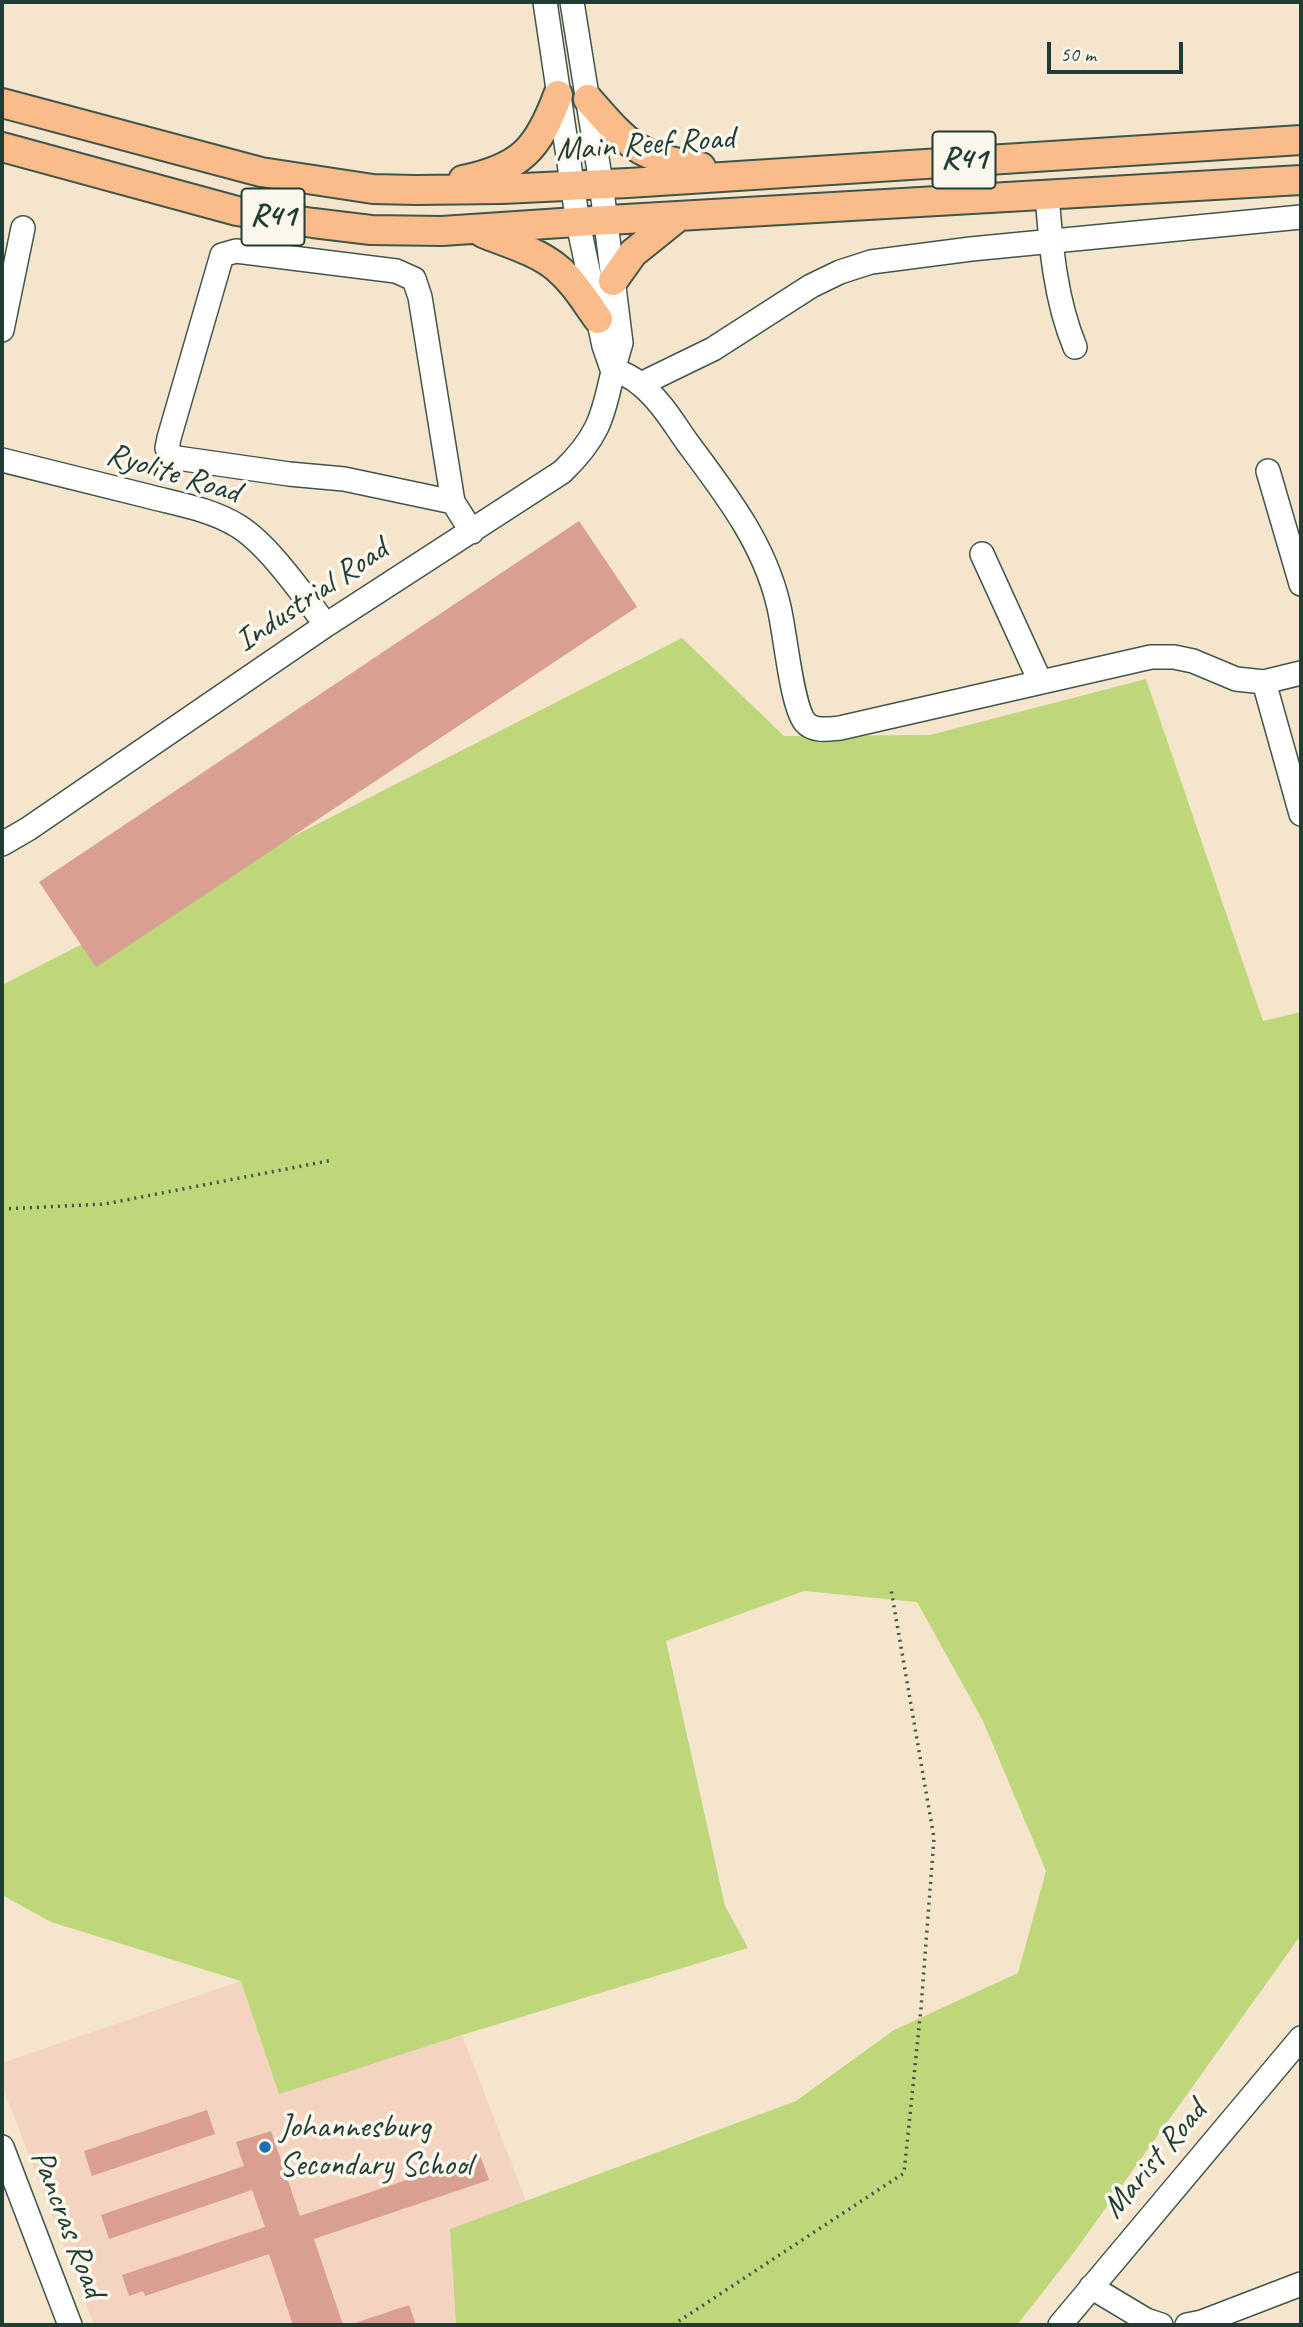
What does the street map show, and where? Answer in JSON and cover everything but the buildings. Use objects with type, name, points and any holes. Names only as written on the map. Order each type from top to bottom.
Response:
[{"type":"main road","points":[[416,190],[491,175],[509,166],[528,152],[541,134],[558,94]]},
{"type":"main road","points":[[588,99],[631,146],[653,157],[745,174]]},
{"type":"main road","name":"Main Reef Road","points":[[2,103],[261,172],[373,189],[502,189],[1301,140]]},
{"type":"main road","name":"R41","points":[[2,147],[237,211],[371,230],[474,230],[1301,180]]},
{"type":"main road","points":[[613,281],[633,253],[679,216]]},
{"type":"main road","points":[[474,230],[540,257],[557,268],[575,286],[598,319]]},
{"type":"street","points":[[545,2],[578,223],[604,346],[612,369],[627,374],[641,384],[665,412],[757,545],[767,566],[778,603],[801,714],[812,727],[840,728],[1151,657],[1174,657],[1193,661],[1236,679],[1264,682],[1301,673]]},
{"type":"street","name":"Industrial Road","points":[[2,844],[326,625],[562,472],[594,436],[605,411],[612,369],[621,343],[601,183],[572,2]]},
{"type":"street","points":[[1047,195],[1051,242],[1065,319],[1075,346]]},
{"type":"street","points":[[641,384],[713,349],[811,286],[871,262],[958,250],[1301,217]]},
{"type":"street","points":[[2,330],[23,228]]},
{"type":"street","points":[[453,502],[344,479],[177,458],[170,454],[167,448],[169,438],[222,255],[236,251],[263,254],[396,271],[414,279],[420,297],[453,502],[471,532]]},
{"type":"street","name":"Ryolite Road","points":[[2,460],[218,516],[256,540],[326,625]]},
{"type":"street","points":[[1268,471],[1301,584]]},
{"type":"street","points":[[982,554],[1040,681]]},
{"type":"street","points":[[1264,682],[1301,814]]},
{"type":"street","name":"Marist Road","points":[[1060,2325],[1301,2038]]},
{"type":"street","name":"Pancras Road","points":[[2,2147],[70,2325]]},
{"type":"street","points":[[1186,2325],[1202,2322],[1301,2284]]},
{"type":"street","points":[[1091,2287],[1146,2320],[1161,2325]]},
{"type":"path","points":[[2,1209],[105,1204],[333,1160]]},
{"type":"path","points":[[673,2325],[904,2172],[922,2008],[934,1838],[891,1589]]},
{"type":"shaded area","name":"Johannesburg Secondary School","points":[[241,1981],[280,2093],[462,2035],[526,2201],[450,2229],[456,2325],[94,2325],[2,2085],[2,2063]]},
{"type":"green space","points":[[682,638],[784,736],[930,735],[1146,679],[1263,1021],[1301,1012],[1301,1935],[1075,2251],[1017,2325],[456,2325],[450,2229],[796,2101],[894,2030],[1018,1973],[1046,1871],[983,1721],[917,1602],[804,1591],[666,1641],[725,1906],[748,1948],[279,2094],[241,1981],[51,1922],[2,1895],[2,985]]},
{"type":"place","name":"Johannesburg Secondary School","points":[[265,2147]]}]
